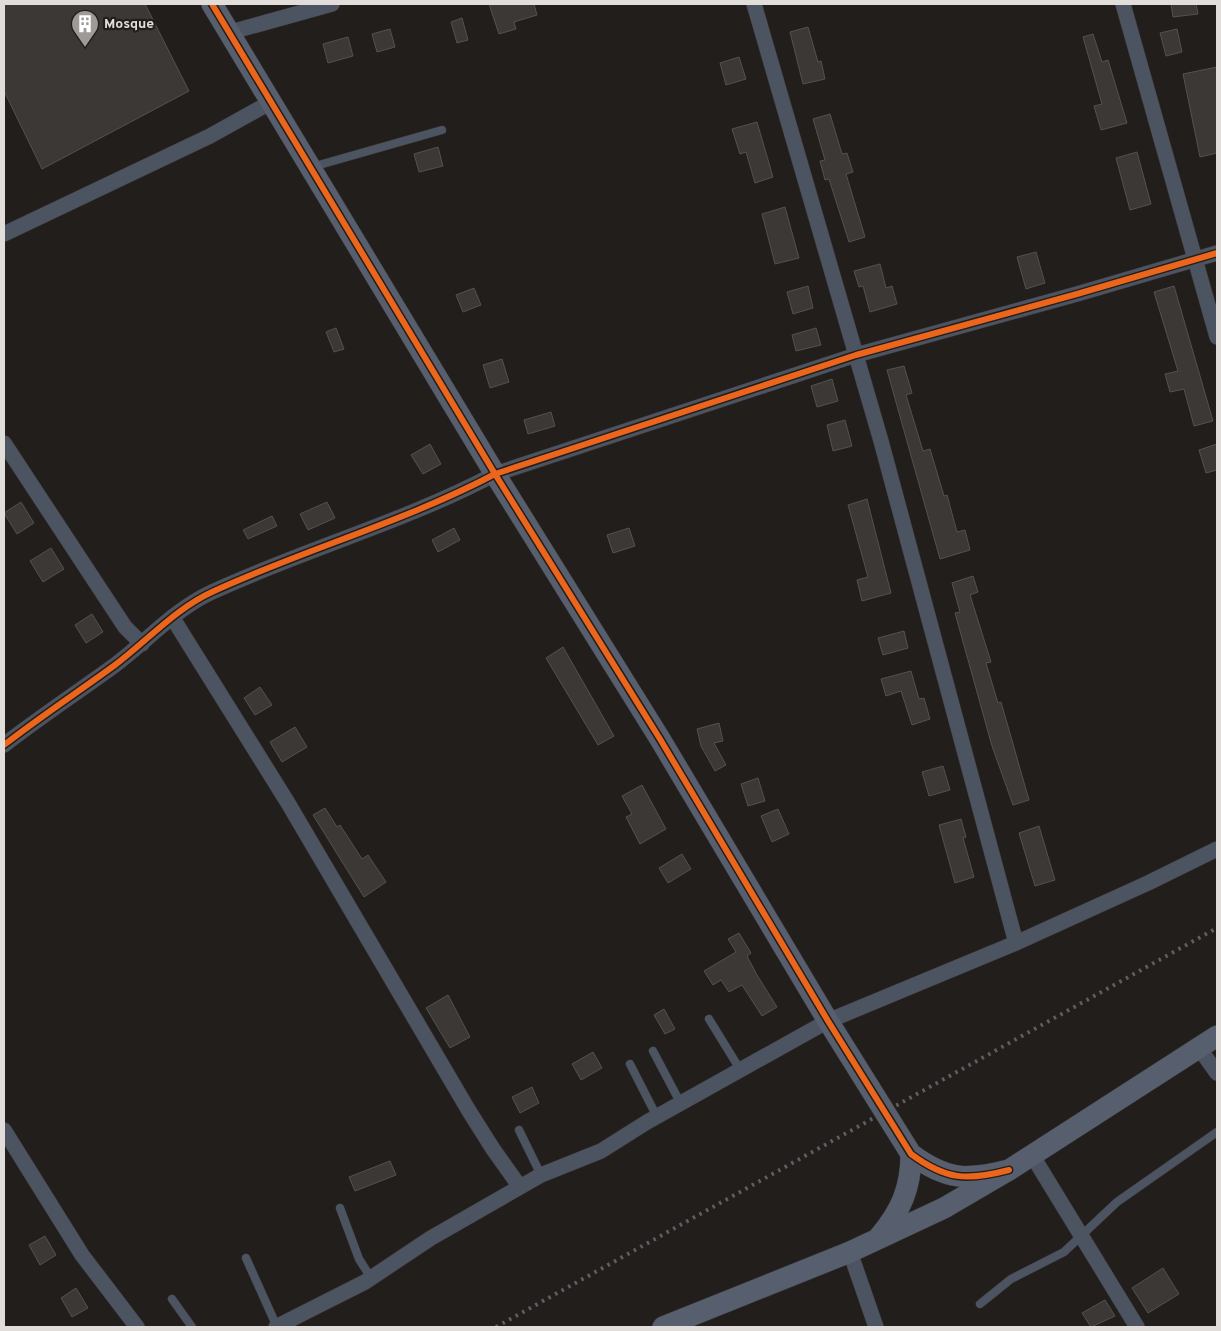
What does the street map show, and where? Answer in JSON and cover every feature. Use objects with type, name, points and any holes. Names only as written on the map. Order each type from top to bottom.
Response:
[{"type":"street","points":[[212,4],[273,101],[496,474],[660,739],[828,1021],[911,1154],[929,1168],[965,1178],[984,1177],[1009,1170]]},
{"type":"street","points":[[231,32],[332,4]]},
{"type":"street","points":[[754,4],[856,355],[1016,943]]},
{"type":"street","points":[[1123,4],[1217,337]]},
{"type":"street","points":[[4,234],[210,136],[273,101]]},
{"type":"street","points":[[4,745],[142,644],[172,617],[210,593],[389,523],[458,494],[496,474],[856,355],[1217,253]]},
{"type":"street","points":[[4,442],[126,627],[142,644]]},
{"type":"street","points":[[172,617],[288,803],[469,1111],[520,1187]]},
{"type":"street","points":[[277,1327],[372,1278],[431,1238],[541,1175],[601,1151],[657,1117],[828,1021],[1016,943],[1148,883],[1217,849]]},
{"type":"street","points":[[663,1327],[850,1252],[944,1208],[1009,1170],[1217,1036]]},
{"type":"street","points":[[1199,1048],[1217,1073]]},
{"type":"street","points":[[4,1130],[82,1255],[137,1327]]},
{"type":"street","points":[[876,1240],[896,1216],[904,1202],[911,1174],[911,1154]]},
{"type":"street","points":[[1032,1155],[1137,1327]]},
{"type":"street","points":[[850,1252],[876,1327]]},
{"type":"lane","points":[[312,167],[442,130]]},
{"type":"lane","points":[[709,1019],[741,1071]]},
{"type":"lane","points":[[653,1051],[680,1104]]},
{"type":"lane","points":[[630,1064],[657,1117]]},
{"type":"lane","points":[[519,1130],[541,1175]]},
{"type":"lane","points":[[980,1304],[1011,1279],[1064,1252],[1117,1202],[1217,1132]]},
{"type":"lane","points":[[340,1208],[359,1259],[372,1278]]},
{"type":"lane","points":[[246,1258],[277,1327]]},
{"type":"lane","points":[[172,1299],[192,1327]]},
{"type":"building","name":"Mosque","points":[[4,4],[145,4],[189,91],[42,169],[4,91]]},
{"type":"building","points":[[489,4],[534,4],[537,15],[514,22],[516,29],[499,34]]},
{"type":"building","points":[[1171,4],[1196,4],[1198,14],[1173,17]]},
{"type":"building","points":[[462,18],[468,40],[457,43],[451,22]]},
{"type":"building","points":[[808,27],[818,62],[821,61],[825,79],[803,84],[790,32]]},
{"type":"building","points":[[390,29],[395,47],[377,52],[372,34]]},
{"type":"building","points":[[1177,29],[1182,52],[1166,56],[1160,33]]},
{"type":"building","points":[[1093,34],[1102,62],[1108,60],[1127,123],[1101,130],[1094,106],[1102,104],[1083,37]]},
{"type":"building","points":[[348,37],[353,56],[328,63],[323,44]]},
{"type":"building","points":[[739,57],[746,79],[726,85],[720,63]]},
{"type":"building","points":[[1217,67],[1217,153],[1200,157],[1183,74]]},
{"type":"building","points":[[830,114],[842,154],[847,153],[853,172],[846,174],[865,237],[849,242],[829,179],[825,180],[820,161],[825,160],[813,119]]},
{"type":"building","points":[[757,122],[773,177],[755,183],[746,152],[740,154],[732,129]]},
{"type":"building","points":[[438,147],[443,166],[419,172],[414,154]]},
{"type":"building","points":[[1137,152],[1151,204],[1130,210],[1116,158]]},
{"type":"building","points":[[785,207],[799,258],[775,264],[762,214]]},
{"type":"building","points":[[1036,252],[1045,283],[1026,289],[1017,257]]},
{"type":"building","points":[[880,264],[886,288],[892,286],[897,304],[870,312],[863,286],[859,287],[854,271]]},
{"type":"building","points":[[808,286],[813,308],[793,314],[787,292]]},
{"type":"building","points":[[1174,286],[1213,421],[1194,426],[1184,389],[1170,392],[1165,374],[1178,371],[1154,292]]},
{"type":"building","points":[[474,288],[481,305],[463,312],[456,295]]},
{"type":"building","points":[[336,328],[344,349],[334,352],[326,332]]},
{"type":"building","points":[[816,328],[821,345],[796,351],[792,335]]},
{"type":"building","points":[[502,359],[509,382],[490,388],[483,365]]},
{"type":"building","points":[[904,366],[912,393],[906,395],[923,451],[930,449],[944,496],[947,495],[957,532],[965,530],[970,550],[940,559],[887,370]]},
{"type":"building","points":[[832,379],[838,401],[817,407],[811,386]]},
{"type":"building","points":[[551,412],[555,426],[528,434],[524,420]]},
{"type":"building","points":[[845,420],[852,446],[833,451],[827,425]]},
{"type":"building","points":[[430,444],[441,464],[423,474],[411,455]]},
{"type":"building","points":[[1217,444],[1217,470],[1206,473],[1199,450]]},
{"type":"building","points":[[867,499],[891,593],[862,601],[857,580],[868,577],[848,505]]},
{"type":"building","points":[[21,502],[34,523],[17,534],[4,513]]},
{"type":"building","points":[[327,502],[335,518],[308,530],[300,514]]},
{"type":"building","points":[[272,516],[277,526],[248,539],[243,530]]},
{"type":"building","points":[[454,528],[460,540],[438,552],[432,540]]},
{"type":"building","points":[[629,528],[635,546],[613,553],[607,535]]},
{"type":"building","points":[[51,548],[64,569],[43,582],[30,561]]},
{"type":"building","points":[[973,576],[978,592],[970,595],[991,662],[986,663],[998,703],[1001,702],[1029,800],[1013,805],[992,746],[955,613],[960,612],[952,583]]},
{"type":"building","points":[[92,614],[103,632],[86,643],[75,625]]},
{"type":"building","points":[[904,631],[908,648],[883,655],[878,638]]},
{"type":"building","points":[[563,647],[614,736],[598,745],[546,658]]},
{"type":"building","points":[[911,671],[919,699],[924,698],[930,719],[912,725],[901,691],[886,696],[881,679]]},
{"type":"building","points":[[260,687],[272,705],[255,715],[244,698]]},
{"type":"building","points":[[719,723],[723,741],[714,743],[726,765],[715,771],[701,746],[697,729]]},
{"type":"building","points":[[295,727],[307,747],[282,762],[270,742]]},
{"type":"building","points":[[943,766],[950,790],[929,796],[922,772]]},
{"type":"building","points":[[758,778],[765,801],[748,806],[741,784]]},
{"type":"building","points":[[642,785],[666,829],[640,844],[626,817],[632,814],[622,796]]},
{"type":"building","points":[[325,808],[337,827],[340,825],[362,859],[368,855],[386,882],[364,897],[313,815]]},
{"type":"building","points":[[778,809],[789,834],[772,842],[761,816]]},
{"type":"building","points":[[961,819],[966,837],[963,838],[974,877],[955,883],[939,825]]},
{"type":"building","points":[[1039,826],[1055,880],[1035,886],[1019,833]]},
{"type":"building","points":[[682,854],[691,869],[668,883],[659,868]]},
{"type":"building","points":[[739,933],[751,953],[747,956],[777,1007],[762,1016],[742,985],[729,992],[721,980],[713,985],[704,971],[736,952],[728,939]]},
{"type":"building","points":[[448,995],[470,1037],[450,1048],[426,1008]]},
{"type":"building","points":[[664,1009],[675,1029],[665,1034],[654,1015]]},
{"type":"building","points":[[593,1052],[602,1068],[581,1080],[572,1064]]},
{"type":"building","points":[[532,1087],[539,1103],[520,1113],[512,1097]]},
{"type":"building","points":[[390,1161],[396,1175],[355,1191],[349,1177]]},
{"type":"building","points":[[45,1236],[56,1255],[40,1265],[29,1245]]},
{"type":"building","points":[[1163,1268],[1179,1294],[1148,1313],[1132,1288]]},
{"type":"building","points":[[76,1288],[88,1308],[72,1317],[61,1298]]},
{"type":"building","points":[[1105,1300],[1115,1316],[1091,1327],[1082,1313]]},
{"type":"railway","points":[[496,1327],[1217,928]]},
{"type":"cycle path","points":[[212,4],[495,474],[660,739],[828,1021],[911,1154],[935,1169],[957,1176],[981,1176],[1009,1170]]},
{"type":"cycle path","points":[[4,745],[115,665],[173,616],[199,599],[283,562],[425,507],[495,474],[856,355],[1217,253]]},
{"type":"place","name":"Mosque","points":[[85,48]]}]
